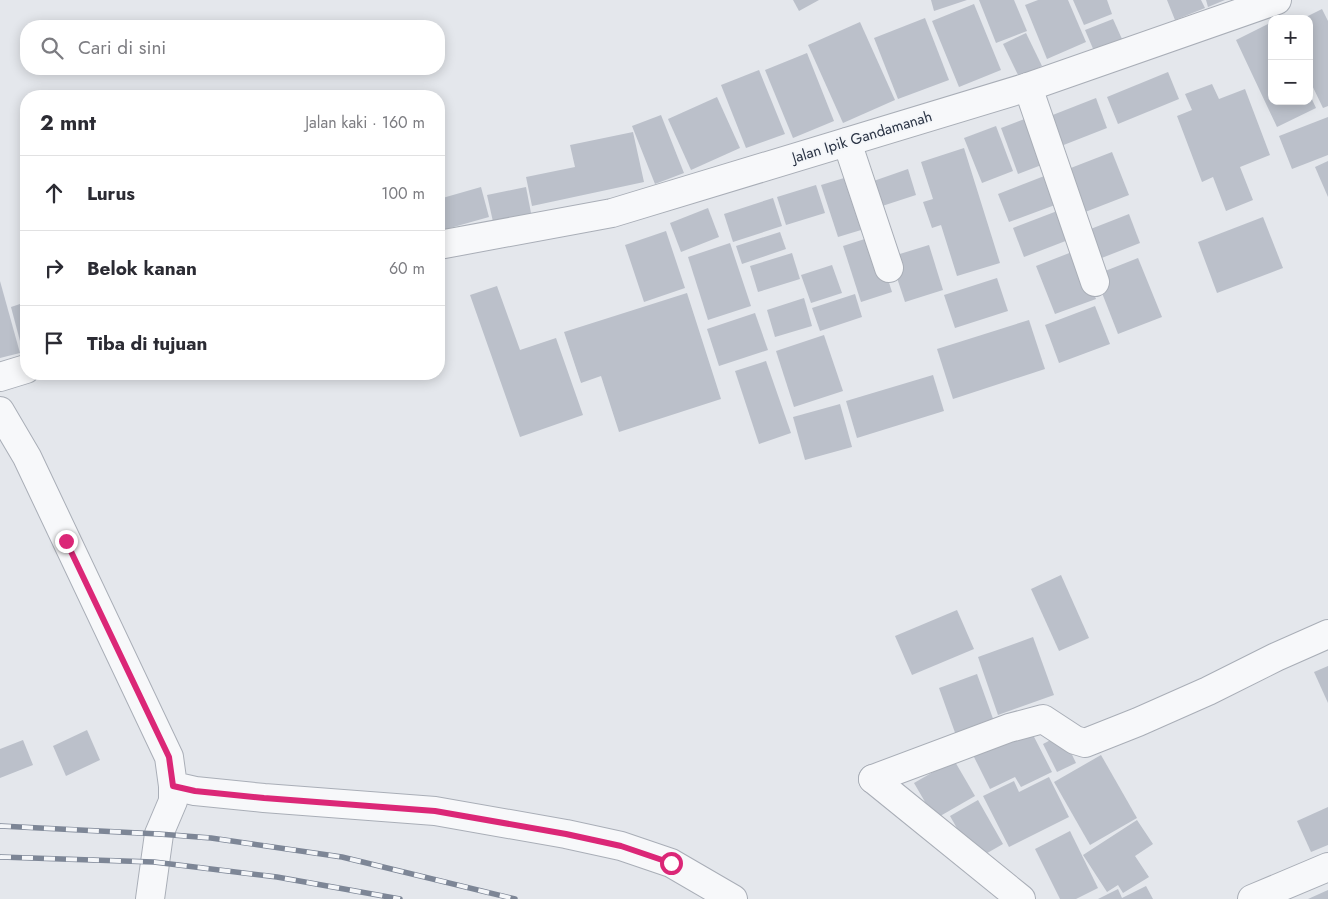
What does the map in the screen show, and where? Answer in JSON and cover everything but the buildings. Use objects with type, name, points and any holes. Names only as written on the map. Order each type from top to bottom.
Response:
[{"type":"street","name":"Jalan Ipik Gandamanah","points":[[445,244],[612,213],[1028,87],[1263,3]]},
{"type":"street","points":[[1028,87],[1095,282]]},
{"type":"street","points":[[847,142],[889,268]]},
{"type":"street","points":[[0,377],[20,371]]},
{"type":"street","points":[[0,411],[27,457],[169,757],[173,801],[159,834],[150,899]]},
{"type":"street","points":[[1021,899],[873,779],[1009,728],[1043,719],[1075,740],[1085,743],[1208,691],[1276,657],[1328,634]]},
{"type":"street","points":[[173,786],[195,791],[264,798],[435,811],[566,834],[621,846],[671,863],[733,899]]},
{"type":"street","points":[[1252,899],[1328,867]]},
{"type":"railway","points":[[0,826],[211,838],[342,857],[515,899]]},
{"type":"railway","points":[[0,857],[154,862],[277,877],[400,899]]},
{"type":"route","points":[[66,541],[169,757],[173,786],[195,791],[264,798],[435,811],[566,834],[621,846],[671,863]]}]
